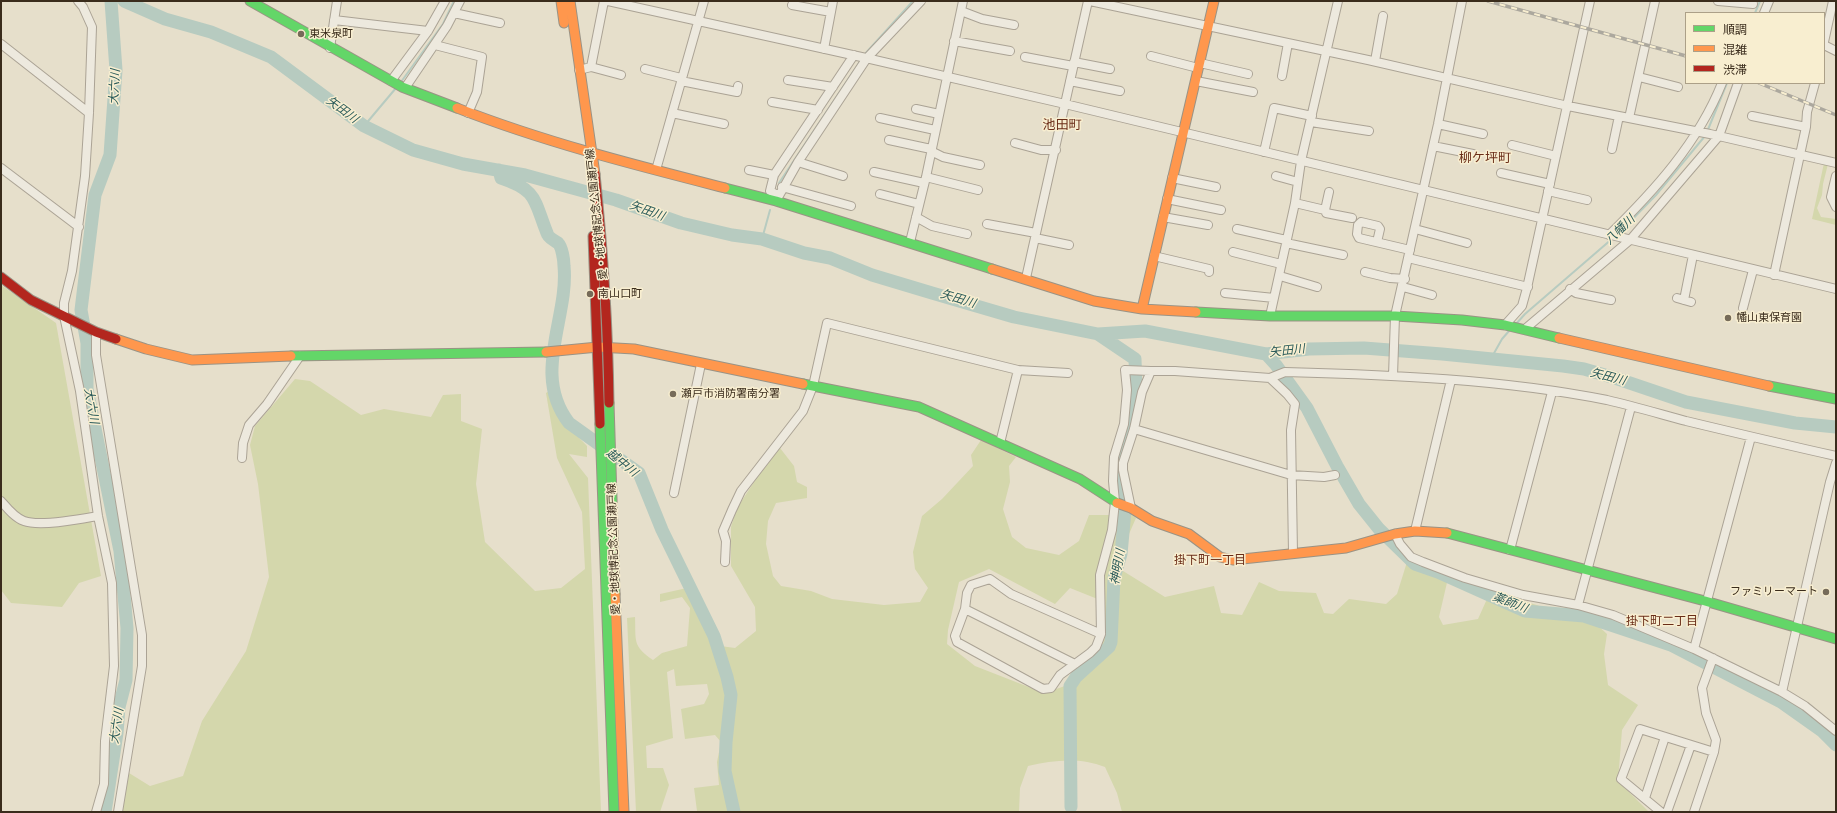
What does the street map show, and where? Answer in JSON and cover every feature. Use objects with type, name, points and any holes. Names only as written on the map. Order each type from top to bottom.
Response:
[{"type":"street","points":[[78,1],[83,7],[92,27],[89,112],[85,176],[79,227],[72,271],[64,303],[80,391],[98,516],[112,583],[114,666],[105,741],[104,784],[96,812]]},
{"type":"street","points":[[250,1],[330,48],[398,85],[498,124],[588,153],[777,198],[1094,301],[1142,309],[1270,316],[1462,320],[1507,325],[1748,382],[1836,399]]},
{"type":"street","points":[[330,48],[337,1]]},
{"type":"street","points":[[398,85],[445,1]]},
{"type":"street","points":[[398,85],[435,45],[460,1]]},
{"type":"street","name":"愛・地球博記念公園瀬戸線","points":[[561,1],[588,153]]},
{"type":"street","name":"愛・地球博記念公園瀬戸線","points":[[570,1],[597,230],[608,348],[611,474],[624,812]]},
{"type":"street","points":[[591,67],[604,1]]},
{"type":"street","points":[[608,1],[698,22],[855,55],[1065,104],[1836,289]]},
{"type":"street","points":[[656,170],[704,1]]},
{"type":"street","points":[[824,49],[833,1]]},
{"type":"street","points":[[777,198],[782,187],[866,58],[921,1]]},
{"type":"street","points":[[910,242],[925,180],[963,1]]},
{"type":"street","points":[[1026,278],[1056,150],[1073,64],[1089,1],[1326,52],[1375,61],[1568,106],[1710,134],[1836,163]]},
{"type":"street","points":[[1142,309],[1214,1]]},
{"type":"street","points":[[1270,316],[1280,276],[1281,264],[1295,203],[1311,119],[1338,1]]},
{"type":"street","points":[[1393,374],[1395,318],[1404,283],[1438,124],[1462,1]]},
{"type":"street","points":[[1507,325],[1522,306],[1528,286],[1590,1]]},
{"type":"street","points":[[1629,118],[1655,1]]},
{"type":"street","points":[[1718,1],[1753,3]]},
{"type":"street","points":[[1764,12],[1769,1]]},
{"type":"street","points":[[1825,37],[1833,1]]},
{"type":"street","points":[[792,5],[831,12]]},
{"type":"street","points":[[961,11],[982,19],[1014,25]]},
{"type":"street","points":[[454,13],[500,23]]},
{"type":"street","points":[[1375,61],[1384,16]]},
{"type":"street","points":[[334,20],[428,31]]},
{"type":"street","points":[[954,40],[1010,51]]},
{"type":"street","points":[[1282,76],[1288,43]]},
{"type":"street","points":[[435,45],[482,57],[477,92],[468,113]]},
{"type":"street","points":[[1825,46],[1836,51]]},
{"type":"street","points":[[2,47],[89,112]]},
{"type":"street","points":[[777,198],[770,191],[774,175],[855,55]]},
{"type":"street","points":[[1151,56],[1248,74]]},
{"type":"street","points":[[1025,57],[1110,70]]},
{"type":"street","points":[[579,70],[591,67],[622,75]]},
{"type":"street","points":[[645,69],[737,92],[738,86]]},
{"type":"street","points":[[1639,77],[1678,87]]},
{"type":"street","points":[[788,80],[833,87]]},
{"type":"street","points":[[1070,81],[1120,91]]},
{"type":"street","points":[[1196,81],[1253,92]]},
{"type":"street","points":[[1611,235],[1647,198],[1699,132],[1722,84]]},
{"type":"street","points":[[1522,328],[1570,289],[1626,239],[1719,136],[1738,84]]},
{"type":"street","points":[[1774,275],[1806,127],[1807,112],[1815,84]]},
{"type":"street","points":[[772,102],[818,110]]},
{"type":"street","points":[[1264,152],[1274,108],[1311,119],[1369,131]]},
{"type":"street","points":[[916,109],[939,114]]},
{"type":"street","points":[[672,113],[724,124]]},
{"type":"street","points":[[1612,149],[1619,116]]},
{"type":"street","points":[[1752,116],[1806,127]]},
{"type":"street","points":[[880,118],[935,130]]},
{"type":"street","points":[[1438,124],[1483,134]]},
{"type":"street","points":[[889,140],[931,150],[943,157],[980,165]]},
{"type":"street","points":[[1015,143],[1041,150],[1056,150]]},
{"type":"street","points":[[1512,145],[1556,156]]},
{"type":"street","points":[[1433,146],[1473,154]]},
{"type":"street","points":[[798,162],[842,176]]},
{"type":"street","points":[[1,168],[79,227]]},
{"type":"street","points":[[749,170],[774,175]]},
{"type":"street","points":[[874,172],[978,190]]},
{"type":"street","points":[[1501,173],[1587,200]]},
{"type":"street","points":[[1276,176],[1298,182]]},
{"type":"street","points":[[1836,176],[1831,197],[1836,206]]},
{"type":"street","points":[[1172,178],[1216,187]]},
{"type":"street","points":[[782,187],[851,206]]},
{"type":"street","points":[[1325,210],[1329,192]]},
{"type":"street","points":[[880,194],[919,204]]},
{"type":"street","points":[[1167,199],[1221,210]]},
{"type":"street","points":[[1295,203],[1325,210],[1326,213],[1352,218]]},
{"type":"street","points":[[916,217],[932,226],[967,234]]},
{"type":"street","points":[[1163,217],[1208,225]]},
{"type":"street","points":[[987,224],[1035,235],[1069,245]]},
{"type":"street","points":[[1237,229],[1343,255]]},
{"type":"street","points":[[1415,229],[1467,243]]},
{"type":"street","name":"愛・地球博記念公園瀬戸線","points":[[597,230],[600,432],[614,812]]},
{"type":"street","points":[[1377,242],[1409,254],[1528,286]]},
{"type":"street","points":[[1233,252],[1281,264]]},
{"type":"street","points":[[1684,300],[1693,255]]},
{"type":"street","points":[[1154,256],[1209,269],[1209,272]]},
{"type":"street","points":[[1743,308],[1753,270]]},
{"type":"street","points":[[1365,272],[1390,278],[1432,295]]},
{"type":"street","points":[[1280,276],[1317,286]]},
{"type":"street","points":[[1,277],[31,300],[94,331],[146,349],[192,360],[300,356],[544,352],[598,348],[645,351],[701,364],[918,407],[1090,484],[1115,502],[1131,508],[1152,521],[1189,534],[1220,557],[1233,560],[1346,548],[1395,534],[1415,531],[1446,533],[1705,601],[1836,639]]},
{"type":"street","points":[[1570,289],[1576,293],[1611,300]]},
{"type":"street","points":[[1225,293],[1274,298]]},
{"type":"street","points":[[725,562],[726,541],[723,531],[741,492],[803,411],[813,386],[827,323],[1018,370],[1068,373]]},
{"type":"street","points":[[94,331],[96,355],[142,635],[142,666],[118,812]]},
{"type":"street","points":[[242,458],[242,443],[249,425],[267,404],[300,356]]},
{"type":"street","points":[[674,493],[701,364]]},
{"type":"street","points":[[1000,443],[1018,370]]},
{"type":"street","points":[[1101,634],[1011,594],[990,579],[971,585],[967,593],[965,609],[955,636],[957,642],[1043,689],[1051,688],[1060,675],[1096,647],[1101,634],[1100,575],[1112,530],[1115,502],[1113,481],[1114,457],[1124,424],[1127,390],[1125,370],[1176,371],[1270,378],[1285,372],[1393,374],[1552,392],[1608,401],[1751,437],[1836,456]]},
{"type":"street","points":[[1131,508],[1123,470],[1123,463],[1134,429],[1142,392],[1151,371]]},
{"type":"street","points":[[1270,378],[1295,404],[1291,430],[1293,553]]},
{"type":"street","points":[[1415,531],[1451,380]]},
{"type":"street","points":[[1510,550],[1552,392]]},
{"type":"street","points":[[1578,605],[1631,407]]},
{"type":"street","points":[[1134,429],[1291,475],[1324,477],[1336,475]]},
{"type":"street","points":[[1694,649],[1705,601],[1751,437]]},
{"type":"street","points":[[1782,692],[1830,482],[1836,463]]},
{"type":"street","points":[[1,501],[15,516],[25,522],[50,523],[98,516]]},
{"type":"street","points":[[1395,534],[1400,544],[1411,557],[1465,578],[1515,593],[1578,605],[1613,615],[1694,649],[1782,692],[1805,706],[1836,731]]},
{"type":"street","points":[[965,609],[1075,664]]},
{"type":"street","points":[[1694,812],[1714,752],[1716,740],[1706,713],[1702,688],[1713,658]]},
{"type":"street","points":[[1661,812],[1621,779],[1640,729],[1714,752]]},
{"type":"street","points":[[1645,798],[1665,737]]},
{"type":"street","points":[[1667,812],[1691,745]]},
{"type":"green space","points":[[1824,163],[1828,164],[1822,195],[1817,208],[1821,217],[1836,219],[1836,225],[1812,219]]},
{"type":"green space","points":[[1,285],[56,323],[101,576],[79,583],[62,607],[11,603],[1,590]]},
{"type":"green space","points":[[295,379],[310,381],[361,415],[384,409],[431,417],[443,395],[461,394],[461,421],[482,429],[476,484],[485,542],[535,591],[561,588],[585,569],[582,512],[557,458],[546,393],[552,389],[558,416],[587,446],[587,457],[569,454],[588,478],[601,812],[122,812],[129,773],[150,786],[183,776],[202,721],[246,651],[269,577],[258,484],[250,445],[255,426]]},
{"type":"green space","points":[[981,440],[1016,457],[1009,466],[1010,482],[1003,509],[1012,537],[1026,548],[1059,555],[1079,541],[1089,515],[1132,515],[1136,518],[1115,566],[1165,597],[1214,586],[1221,613],[1242,615],[1259,582],[1279,591],[1316,593],[1324,613],[1333,614],[1349,599],[1386,604],[1397,594],[1407,562],[1449,574],[1439,617],[1443,625],[1478,619],[1487,599],[1504,595],[1595,623],[1607,634],[1604,654],[1608,685],[1638,705],[1622,730],[1618,781],[1649,812],[1122,812],[1117,793],[1105,767],[1086,762],[1067,760],[1028,766],[1020,788],[1019,812],[697,811],[694,788],[719,785],[717,762],[721,742],[715,735],[685,739],[681,709],[704,704],[709,694],[707,684],[676,686],[674,669],[667,672],[673,738],[646,746],[647,768],[663,768],[669,785],[660,812],[636,812],[627,618],[635,617],[636,642],[641,651],[653,660],[662,653],[687,646],[690,608],[682,597],[660,602],[660,594],[687,588],[713,645],[735,648],[756,631],[755,607],[731,566],[731,527],[737,508],[756,479],[780,448],[794,466],[797,482],[807,487],[807,498],[776,503],[768,521],[766,544],[773,576],[781,586],[811,591],[832,599],[884,605],[920,602],[928,588],[915,569],[913,552],[922,516],[942,499],[973,466],[971,455]],"holes":[[[989,569],[1055,604],[1070,588],[1105,602],[1100,647],[1065,686],[1044,693],[975,666],[947,644],[948,630],[959,582]]]},
{"type":"waterway","name":"大六川","points":[[105,812],[117,733],[119,707],[126,680],[127,628],[120,551],[87,389],[87,343],[81,310],[95,195],[110,155],[116,70],[111,1]]},
{"type":"waterway","name":"矢田川","points":[[124,1],[165,19],[211,32],[271,57],[364,126],[413,150],[463,164],[525,175],[616,200],[681,223],[732,235],[762,239],[804,253],[830,258],[872,275],[1014,317],[1098,334],[1145,331],[1266,354],[1309,349],[1364,348],[1563,366],[1584,369],[1615,378],[1686,402],[1795,423],[1836,427]]},
{"type":"waterway","points":[[401,82],[443,24],[454,1]]},
{"type":"waterway","points":[[864,55],[913,1]]},
{"type":"waterway","name":"八幡川","points":[[1755,12],[1760,1]]},
{"type":"waterway","points":[[779,183],[861,60]]},
{"type":"waterway","name":"八幡川","points":[[1707,132],[1727,84]]},
{"type":"waterway","points":[[364,126],[396,88]]},
{"type":"waterway","name":"八幡川","points":[[1618,234],[1656,195],[1705,136]]},
{"type":"waterway","name":"越中川","points":[[499,170],[501,178],[522,187],[533,198],[548,235],[561,247],[564,263],[564,286],[552,366],[553,385],[558,404],[569,423],[639,473],[662,530],[714,636],[731,695],[726,742],[725,771],[734,812]]},
{"type":"waterway","points":[[762,239],[770,210]]},
{"type":"waterway","name":"八幡川","points":[[1516,324],[1525,314],[1613,238]]},
{"type":"waterway","name":"八幡川","points":[[1495,360],[1493,355],[1502,339],[1509,331]]},
{"type":"waterway","name":"神明川","points":[[1071,807],[1070,686],[1076,677],[1109,647],[1111,642],[1114,578],[1121,554],[1125,511],[1118,461],[1131,418],[1136,388],[1135,359],[1098,334]]},
{"type":"waterway","name":"薬師川","points":[[1266,354],[1276,365],[1307,408],[1337,466],[1359,504],[1379,529],[1415,564],[1438,572],[1525,611],[1584,616],[1671,645],[1781,702],[1822,731],[1836,745]]},
{"type":"waterway","name":"神明川","points":[[1071,807],[1072,812]]},
{"type":"railway","points":[[1488,1],[1685,56]]},
{"type":"railway","points":[[1761,84],[1836,115]]},
{"type":"traffic: fast","points":[[250,1],[402,87],[457,108]]},
{"type":"traffic: fast","points":[[725,188],[776,201],[992,269]]},
{"type":"traffic: fast","points":[[1196,312],[1270,316],[1395,316],[1462,320],[1505,325],[1559,338]]},
{"type":"traffic: fast","points":[[291,356],[546,352]]},
{"type":"traffic: fast","points":[[803,384],[919,407],[1080,479],[1117,503]]},
{"type":"traffic: fast","points":[[1769,386],[1836,399]]},
{"type":"traffic: fast","points":[[609,403],[615,594]]},
{"type":"traffic: fast","points":[[600,424],[614,812]]},
{"type":"traffic: fast","points":[[1447,533],[1705,601],[1836,639]]},
{"type":"traffic: slow","points":[[561,1],[564,23]]},
{"type":"traffic: slow","points":[[570,1],[595,174]]},
{"type":"traffic: slow","points":[[1142,309],[1214,1]]},
{"type":"traffic: slow","points":[[457,108],[523,132],[556,142],[624,162],[725,188]]},
{"type":"traffic: slow","points":[[992,269],[1094,301],[1142,309],[1196,312]]},
{"type":"traffic: slow","points":[[1559,338],[1769,386]]},
{"type":"traffic: slow","points":[[116,339],[146,349],[192,360],[291,356]]},
{"type":"traffic: slow","points":[[546,352],[598,347],[634,349],[803,384]]},
{"type":"traffic: slow","points":[[1117,503],[1131,508],[1152,521],[1189,534],[1220,557],[1233,560],[1346,548],[1395,534],[1415,531],[1447,533]]},
{"type":"traffic: slow","points":[[615,594],[624,812]]},
{"type":"traffic: jam","points":[[595,174],[605,288],[609,403]]},
{"type":"traffic: jam","points":[[593,236],[600,424]]},
{"type":"traffic: jam","points":[[1,277],[31,300],[96,332],[116,339]]},
{"type":"place","name":"東米泉町","points":[[301,34]]},
{"type":"place","name":"南山口町","points":[[590,294]]},
{"type":"place","name":"幡山東保育園","points":[[1728,318]]},
{"type":"place","name":"瀬戸市消防署南分署","points":[[673,394]]},
{"type":"place","name":"ファミリーマート","points":[[1826,592]]},
{"type":"district","name":"池田町","points":[[1062,125]]},
{"type":"district","name":"柳ケ坪町","points":[[1485,158]]},
{"type":"district","name":"掛下町一丁目","points":[[1210,561]]},
{"type":"district","name":"掛下町二丁目","points":[[1662,622]]}]
